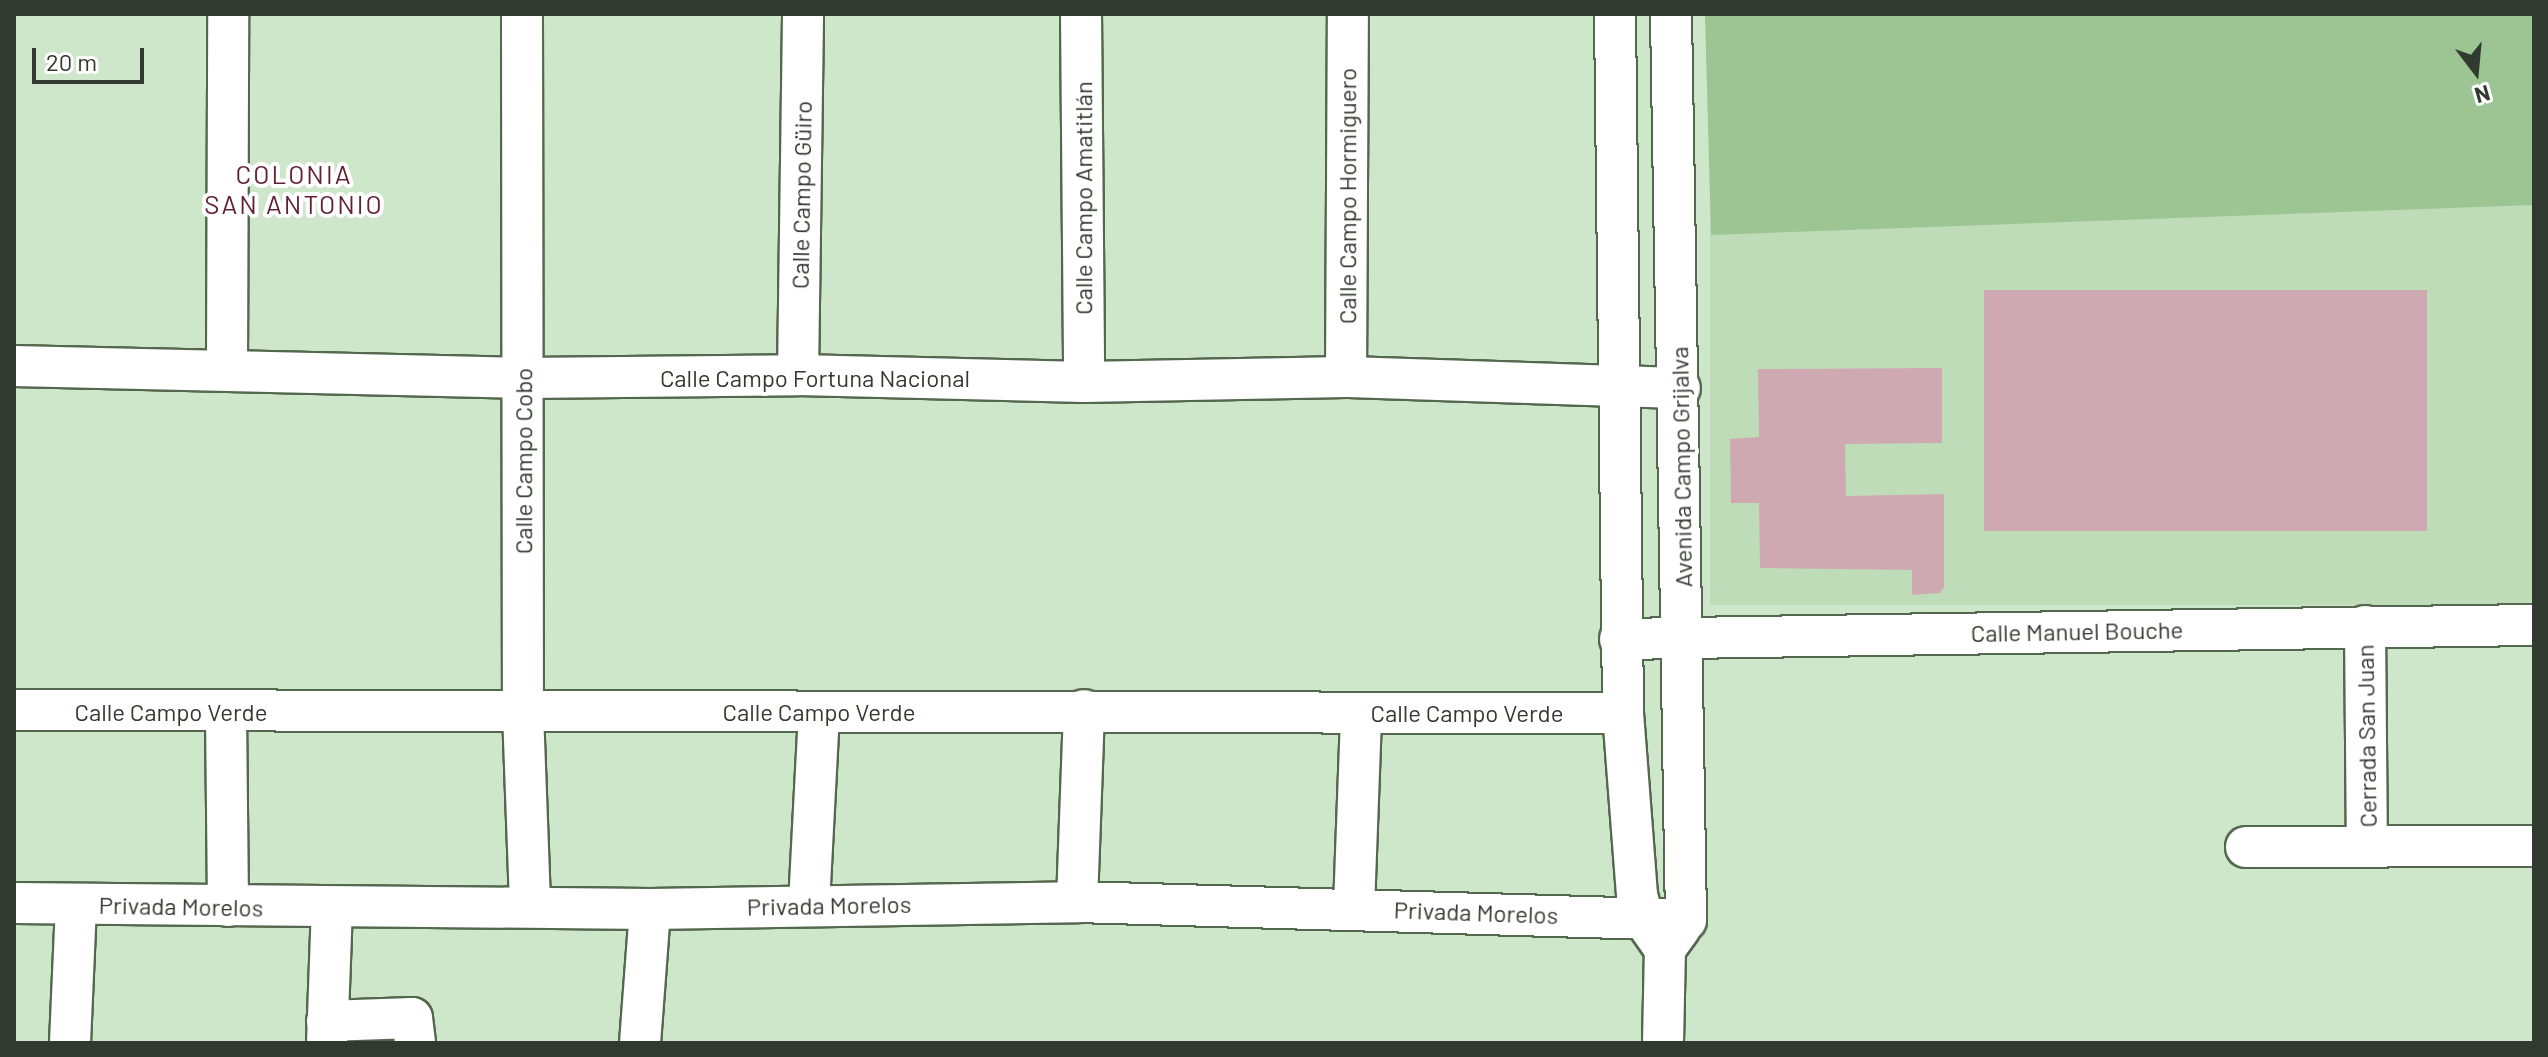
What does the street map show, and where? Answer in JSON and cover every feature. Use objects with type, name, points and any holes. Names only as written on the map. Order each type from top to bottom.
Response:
[{"type":"street","points":[[227,369],[228,14]]},
{"type":"street","name":"Calle Campo Cobo","points":[[522,14],[523,712],[530,907]]},
{"type":"street","name":"Calle Campo Güiro","points":[[798,375],[803,14]]},
{"type":"street","name":"Calle Campo Amatitlán","points":[[1081,14],[1084,382]]},
{"type":"street","name":"Calle Campo Hormiguero","points":[[1346,377],[1348,14]]},
{"type":"street","points":[[1615,14],[1616,386],[1623,713],[1637,895],[1665,929],[1663,1043]]},
{"type":"street","name":"Avenida Campo Grijalva","points":[[1665,929],[1685,637],[1671,14]]},
{"type":"street","name":"Calle Campo Fortuna Nacional","points":[[14,366],[524,378],[798,375],[1084,382],[1346,377],[1680,388]]},
{"type":"street","name":"Calle Manuel Bouche","points":[[1620,639],[2534,625]]},
{"type":"street","name":"Cerrada San Juan","points":[[2365,626],[2367,845]]},
{"type":"street","name":"Calle Campo Verde","points":[[14,710],[226,713],[1084,710],[1623,713]]},
{"type":"street","points":[[1077,902],[1084,710]]},
{"type":"street","points":[[809,904],[819,712]]},
{"type":"street","points":[[226,713],[228,906]]},
{"type":"street","points":[[1354,908],[1361,713]]},
{"type":"street","name":"Cerrada San Juan","points":[[2246,847],[2534,846]]},
{"type":"street","name":"Privada Morelos","points":[[14,903],[650,909],[1077,902],[1354,908],[1665,929]]},
{"type":"street","points":[[70,1043],[76,904]]},
{"type":"street","points":[[332,907],[327,1032],[412,1018],[415,1043]]},
{"type":"street","points":[[640,1043],[650,909]]},
{"type":"shaded area","points":[[1705,14],[2534,14],[2534,205],[1711,235]]},
{"type":"shaded area","points":[[1710,205],[2534,205],[2534,605],[1710,605]]},
{"type":"building","points":[[1984,290],[2427,290],[2427,531],[1984,531]]},
{"type":"building","points":[[1942,368],[1942,443],[1845,444],[1846,496],[1944,494],[1944,587],[1940,593],[1912,595],[1912,570],[1760,568],[1759,503],[1731,503],[1730,439],[1759,437],[1758,369]]},
{"type":"district","name":"COLONIA SAN ANTONIO","points":[[294,189]]}]
